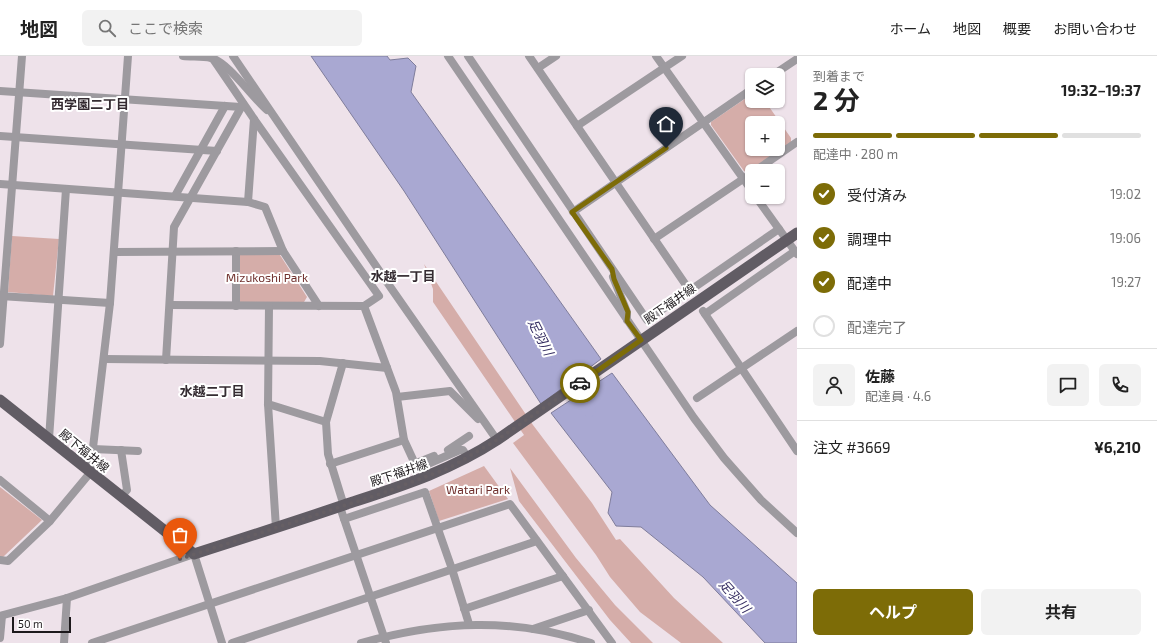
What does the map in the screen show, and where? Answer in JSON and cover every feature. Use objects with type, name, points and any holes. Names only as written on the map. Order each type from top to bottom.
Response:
[{"type":"main road","name":"殿下福井線","points":[[0,400],[90,473],[194,554],[421,479],[468,458],[497,440],[797,233]]},
{"type":"street","points":[[0,344],[2,296],[22,56]]},
{"type":"street","points":[[0,560],[8,561],[50,521],[90,473],[110,303],[128,56]]},
{"type":"street","points":[[183,56],[212,57],[229,70],[259,103],[274,115]]},
{"type":"street","points":[[233,56],[391,288],[497,440]]},
{"type":"street","points":[[448,56],[627,321],[724,458],[761,500],[797,533]]},
{"type":"street","points":[[468,56],[572,212],[647,320],[779,229]]},
{"type":"street","points":[[529,56],[690,291]]},
{"type":"street","points":[[538,68],[556,56]]},
{"type":"street","points":[[656,56],[745,182]]},
{"type":"street","points":[[577,126],[682,56]]},
{"type":"street","points":[[170,305],[364,306],[379,296],[254,119],[242,106],[212,57]]},
{"type":"street","points":[[784,68],[797,59]]},
{"type":"street","points":[[0,91],[125,100],[242,106]]},
{"type":"street","points":[[572,212],[745,95]]},
{"type":"street","points":[[175,196],[225,106]]},
{"type":"street","points":[[166,360],[174,227],[242,106]]},
{"type":"street","points":[[248,202],[254,119]]},
{"type":"street","points":[[0,136],[217,151]]},
{"type":"street","points":[[765,164],[797,142]]},
{"type":"street","points":[[654,239],[743,179]]},
{"type":"street","points":[[0,184],[191,197],[248,202],[264,206],[283,251],[319,306]]},
{"type":"street","points":[[49,439],[57,300],[66,189]]},
{"type":"street","points":[[761,204],[796,252],[704,312],[797,451]]},
{"type":"street","points":[[236,251],[236,306]]},
{"type":"street","points":[[114,252],[283,251]]},
{"type":"street","points":[[612,269],[614,279],[628,312],[627,321]]},
{"type":"street","points":[[2,296],[110,303]]},
{"type":"street","points":[[269,306],[268,404],[276,528]]},
{"type":"street","points":[[364,306],[397,397],[404,440],[414,464],[417,468],[461,449],[468,458]]},
{"type":"street","points":[[697,398],[797,331]]},
{"type":"street","points":[[104,359],[343,363],[386,368]]},
{"type":"street","points":[[343,363],[326,422],[328,454],[344,519],[385,640]]},
{"type":"street","points":[[397,397],[450,391],[474,416],[485,423]]},
{"type":"street","points":[[268,404],[326,422]]},
{"type":"street","points":[[414,464],[451,448],[469,436]]},
{"type":"street","points":[[330,464],[404,440]]},
{"type":"street","points":[[93,448],[138,451]]},
{"type":"street","points":[[121,450],[127,490],[121,497]]},
{"type":"street","points":[[0,480],[50,521]]},
{"type":"street","points":[[344,519],[426,492],[469,624]]},
{"type":"street","points":[[92,643],[510,504],[612,643]]},
{"type":"street","points":[[232,643],[537,541]]},
{"type":"street","points":[[0,638],[1,616],[67,598],[194,554],[222,643]]},
{"type":"street","points":[[464,609],[563,576]]},
{"type":"street","points":[[64,643],[67,598]]},
{"type":"street","points":[[532,630],[589,610]]},
{"type":"street","points":[[361,643],[385,640],[445,626],[469,624],[510,625],[574,641],[591,643]]},
{"type":"green space","points":[[745,99],[745,108],[770,108],[776,116],[745,116],[745,156],[771,156],[759,164],[745,164],[744,171],[711,125],[711,122]]},
{"type":"green space","points":[[785,129],[791,138],[791,142],[785,146]]},
{"type":"green space","points":[[12,236],[59,239],[53,296],[8,292]]},
{"type":"green space","name":"Mizukoshi Park","points":[[240,255],[280,255],[307,297],[304,302],[239,302]]},
{"type":"green space","points":[[424,264],[533,425],[592,503],[616,540],[620,539],[674,598],[723,643],[681,643],[640,612],[610,577],[596,555],[513,443],[524,435],[433,302],[433,289]]},
{"type":"green space","name":"Watari Park","points":[[484,466],[508,499],[439,521],[429,491]]},
{"type":"green space","points":[[510,468],[576,558],[615,605],[653,643],[631,643],[610,620],[519,501]]},
{"type":"green space","points":[[0,487],[42,520],[3,557],[0,557]]},
{"type":"water","points":[[311,56],[387,56],[390,60],[408,58],[416,66],[411,92],[601,359],[541,404],[404,191]]},
{"type":"water","points":[[612,373],[710,505],[797,583],[797,643],[765,643],[703,577],[641,527],[616,526],[608,513],[612,492],[551,413]]},
{"type":"waterway","name":"足羽川","points":[[558,367],[589,410]]},
{"type":"way so far","points":[[180,559],[380,494],[438,473],[473,456],[580,383]]},
{"type":"district","name":"西学園二丁目","points":[[90,104]]},
{"type":"district","name":"水越一丁目","points":[[403,276]]},
{"type":"district","name":"水越二丁目","points":[[212,391]]},
{"type":"route","points":[[580,383],[641,340],[627,321],[628,312],[614,279],[612,269],[572,212],[666,148]]}]
